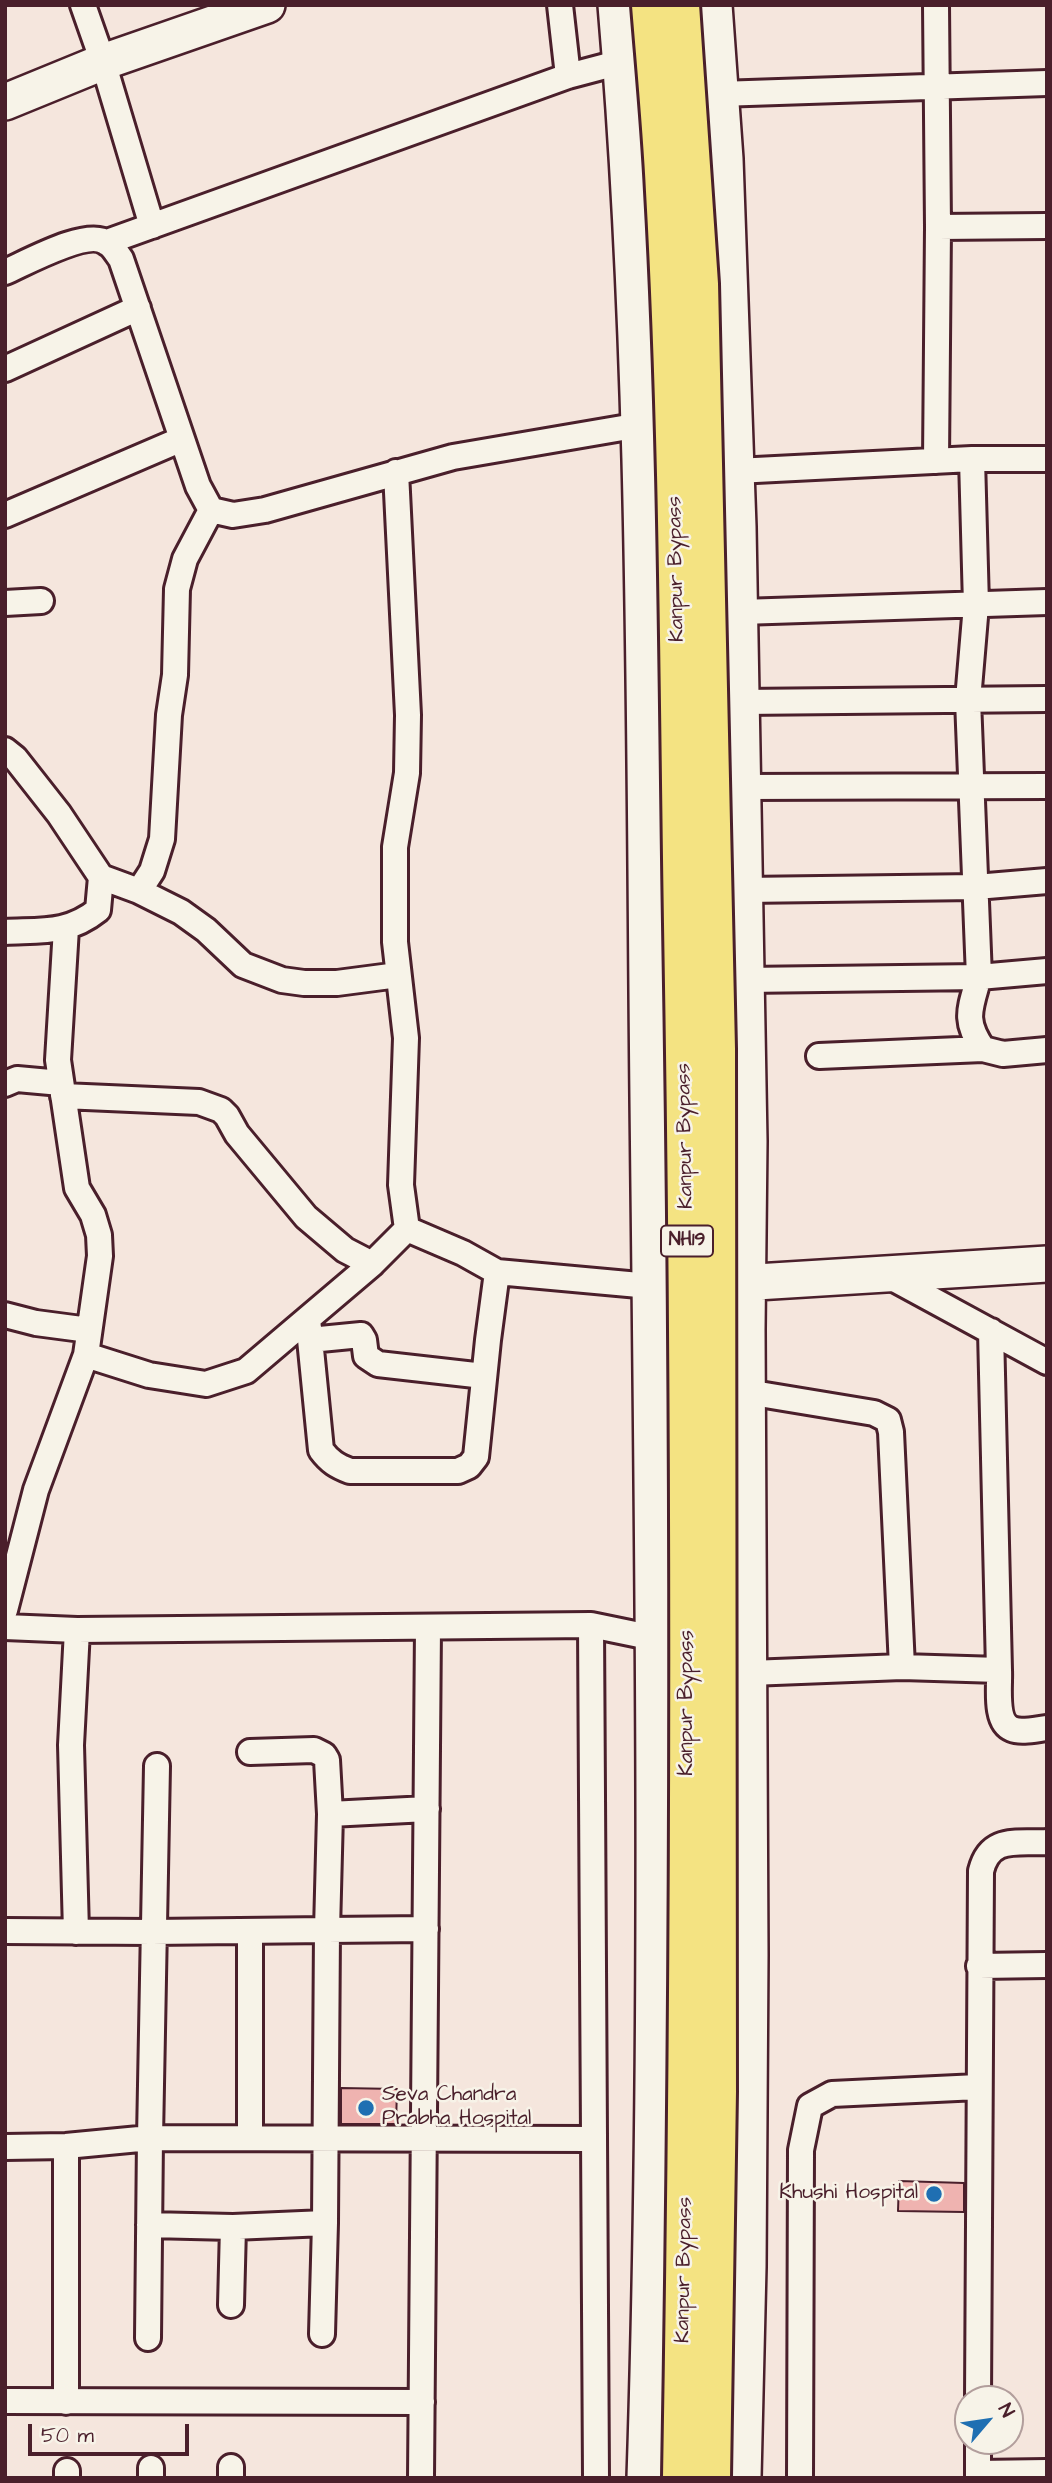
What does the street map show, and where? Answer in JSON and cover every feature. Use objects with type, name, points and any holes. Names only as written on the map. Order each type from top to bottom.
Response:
[{"type":"highway","name":"Kanpur Bypass","points":[[651,5],[665,189],[674,398],[685,1066],[688,1396],[687,2175],[682,2478]]},
{"type":"highway","name":"Kanpur Bypass","points":[[680,5],[699,285],[716,1049],[717,2049],[711,2478]]},
{"type":"main road","points":[[5,102],[103,62],[267,5]]},
{"type":"main road","points":[[616,5],[640,425],[654,1638],[653,2055],[650,2330],[645,2478]]},
{"type":"main road","points":[[714,5],[724,159],[741,612],[749,1141],[748,2267],[743,2478]]},
{"type":"main road","points":[[650,1286],[748,1283],[1047,1264]]},
{"type":"street","points":[[83,5],[103,62],[152,226]]},
{"type":"street","points":[[560,5],[568,76]]},
{"type":"street","points":[[936,5],[936,461]]},
{"type":"street","points":[[107,242],[568,76],[621,62]]},
{"type":"street","points":[[719,94],[1047,83]]},
{"type":"street","points":[[938,227],[1047,226]]},
{"type":"street","points":[[5,272],[80,240],[95,238],[107,242],[121,259],[198,486],[211,510],[233,515],[265,510],[453,457],[640,425]]},
{"type":"street","points":[[5,369],[138,308]]},
{"type":"street","points":[[5,515],[182,439]]},
{"type":"street","points":[[736,471],[972,459],[1047,459]]},
{"type":"street","points":[[972,459],[976,605],[968,700],[979,977],[968,1014],[972,1032],[982,1049]]},
{"type":"street","points":[[396,472],[408,715],[407,773],[395,848],[395,942],[405,1038],[401,1185],[407,1229]]},
{"type":"street","points":[[139,891],[152,871],[162,839],[169,715],[175,675],[177,589],[185,559],[211,510]]},
{"type":"street","points":[[5,603],[41,601]]},
{"type":"street","points":[[741,612],[1047,602]]},
{"type":"street","points":[[741,702],[1047,699]]},
{"type":"street","points":[[5,750],[15,758],[59,814],[101,877],[139,891],[181,912],[206,930],[243,965],[282,981],[304,984],[337,983],[398,975]]},
{"type":"street","points":[[743,788],[1047,786]]},
{"type":"street","points":[[5,932],[66,929],[84,921],[98,910],[101,877]]},
{"type":"street","points":[[744,890],[976,887],[1047,881]]},
{"type":"street","points":[[5,1610],[36,1490],[86,1355],[100,1256],[99,1235],[93,1215],[77,1188],[62,1090],[58,1049],[66,929]]},
{"type":"street","points":[[745,980],[979,977],[1047,971]]},
{"type":"street","points":[[819,1056],[982,1049],[1003,1054],[1047,1050]]},
{"type":"street","points":[[5,1084],[17,1079],[62,1090],[200,1101],[221,1110],[237,1134],[306,1217],[345,1250],[372,1264]]},
{"type":"street","points":[[407,1229],[463,1253],[497,1272],[650,1286]]},
{"type":"street","points":[[86,1355],[149,1375],[206,1384],[246,1371],[309,1329],[407,1229]]},
{"type":"street","points":[[309,1329],[321,1450],[328,1460],[350,1471],[458,1471],[469,1466],[476,1457],[497,1272]]},
{"type":"street","points":[[884,1274],[1047,1362]]},
{"type":"street","points":[[5,1315],[36,1323],[89,1330]]},
{"type":"street","points":[[309,1329],[361,1335],[366,1356],[378,1364],[484,1376]]},
{"type":"street","points":[[990,1331],[1001,1714],[1006,1725],[1014,1730],[1047,1728]]},
{"type":"street","points":[[747,1392],[874,1413],[888,1420],[891,1432],[902,1667]]},
{"type":"street","points":[[591,1625],[596,2478]]},
{"type":"street","points":[[5,1628],[77,1630],[591,1625],[654,1638]]},
{"type":"street","points":[[421,2478],[428,1627]]},
{"type":"street","points":[[76,1931],[71,1745],[77,1630]]},
{"type":"street","points":[[750,1673],[902,1667],[999,1670]]},
{"type":"street","points":[[250,1752],[314,1750],[324,1755],[327,1760],[330,1814],[322,2334]]},
{"type":"street","points":[[148,2338],[152,1932],[157,1766]]},
{"type":"street","points":[[330,1814],[427,1809]]},
{"type":"street","points":[[978,2385],[981,1871],[984,1858],[990,1849],[999,1844],[1047,1842]]},
{"type":"street","points":[[5,1931],[426,1929]]},
{"type":"street","points":[[250,1931],[250,2137]]},
{"type":"street","points":[[979,1966],[1047,1965]]},
{"type":"street","points":[[800,2478],[801,2150],[810,2106],[832,2094],[978,2087]]},
{"type":"street","points":[[5,2147],[66,2146],[150,2138],[594,2139]]},
{"type":"street","points":[[66,2146],[66,2402]]},
{"type":"street","points":[[149,2225],[233,2227],[325,2223]]},
{"type":"street","points":[[231,2305],[233,2227]]},
{"type":"street","points":[[5,2402],[422,2402]]},
{"type":"street","points":[[978,2455],[978,2476],[1047,2472]]},
{"type":"building","points":[[341,2088],[397,2089],[396,2124],[341,2124]]},
{"type":"building","points":[[899,2181],[964,2183],[964,2212],[898,2211]]},
{"type":"place","name":"Seva Chandra Prabha Hospital","points":[[366,2108]]},
{"type":"place","name":"Khushi Hospital","points":[[934,2194]]}]
